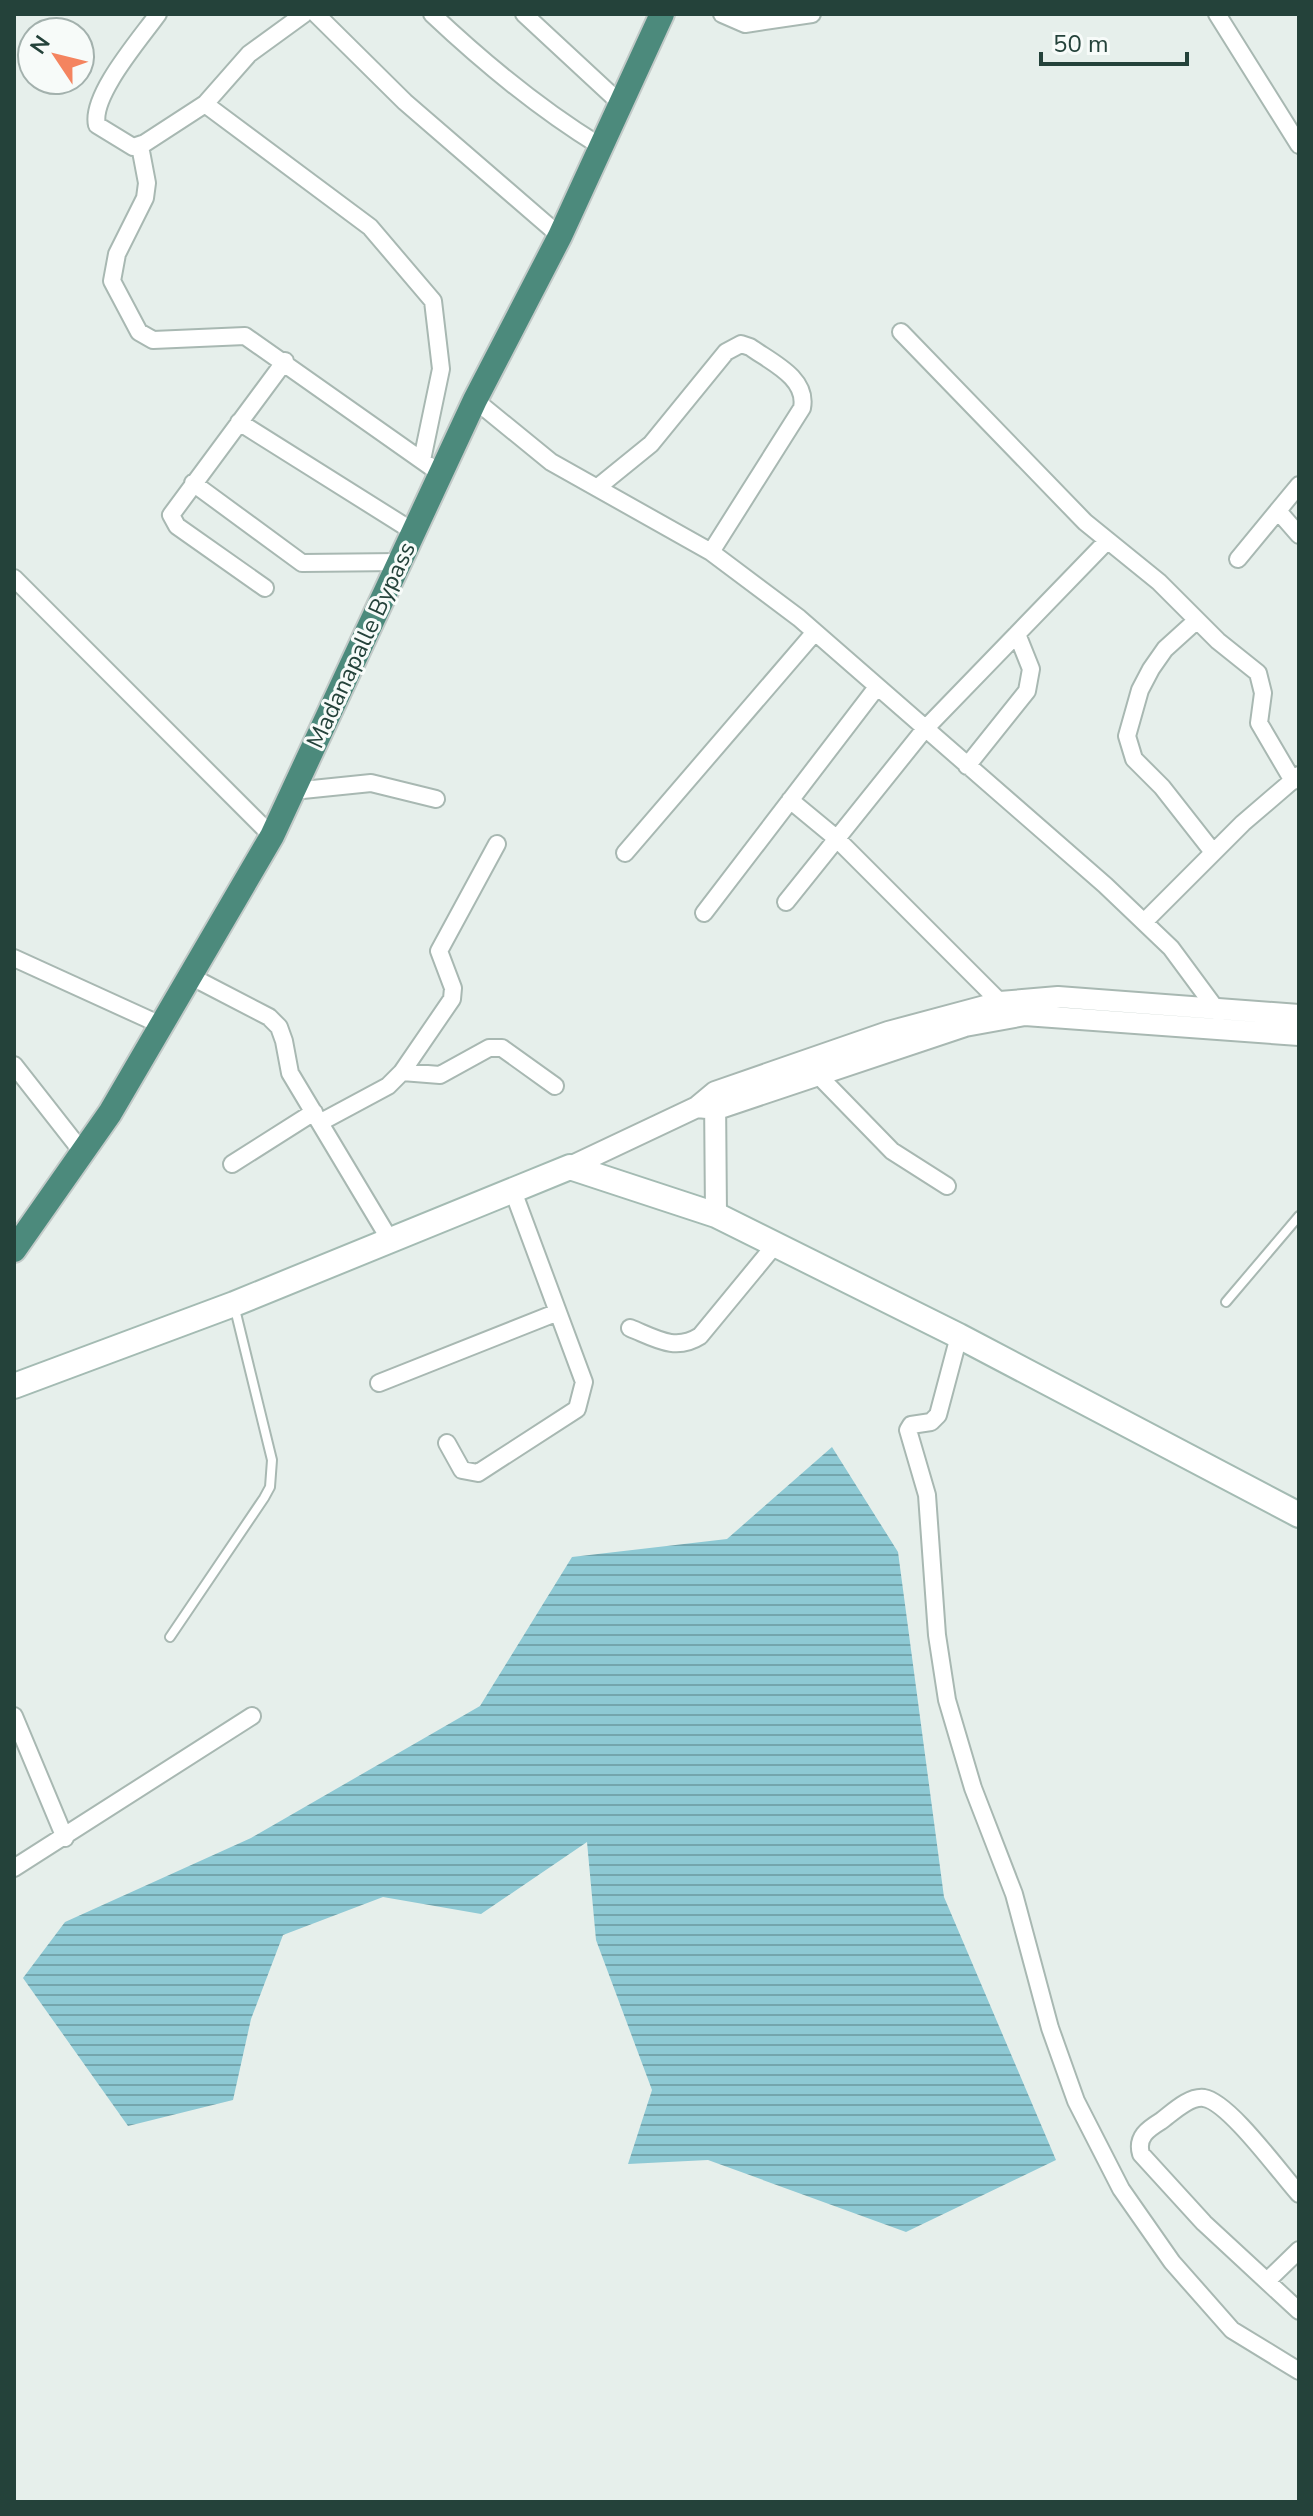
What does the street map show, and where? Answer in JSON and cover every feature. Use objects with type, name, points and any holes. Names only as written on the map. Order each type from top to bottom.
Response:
[{"type":"highway","name":"Madanapalle Bypass","points":[[14,1250],[83,1153],[272,836],[414,532],[432,467],[475,400],[560,236],[662,14]]},
{"type":"main road","points":[[14,1386],[234,1304],[570,1167],[716,1215],[959,1336],[1299,1515]]},
{"type":"street","points":[[158,14],[109,84],[95,112],[97,125],[125,145],[140,146],[205,104],[249,54],[304,14]]},
{"type":"street","points":[[316,14],[405,102],[560,236]]},
{"type":"street","points":[[432,14],[499,77],[549,115],[600,146]]},
{"type":"street","points":[[524,14],[620,103]]},
{"type":"street","points":[[722,14],[751,19],[812,14]]},
{"type":"street","points":[[1217,14],[1299,145]]},
{"type":"street","points":[[205,104],[359,218],[433,301],[441,369],[432,467]]},
{"type":"street","points":[[140,146],[147,183],[145,198],[117,254],[112,281],[139,332],[153,340],[245,336],[285,361],[432,467]]},
{"type":"street","points":[[901,332],[1002,441],[1107,541],[1159,582],[1258,673],[1263,693],[1259,723],[1296,778],[1213,852],[1144,922]]},
{"type":"street","points":[[598,487],[651,444],[726,352],[741,344],[750,347],[797,381],[804,397],[802,408],[711,552]]},
{"type":"street","points":[[265,588],[172,521],[173,510],[285,361]]},
{"type":"street","points":[[475,400],[551,462],[711,552],[815,632],[1144,922],[1171,948],[1231,1029]]},
{"type":"street","points":[[239,422],[414,532]]},
{"type":"street","points":[[193,483],[302,563],[400,562]]},
{"type":"street","points":[[1238,559],[1299,485]]},
{"type":"street","points":[[1278,511],[1299,535]]},
{"type":"street","points":[[786,902],[924,730],[1107,541]]},
{"type":"street","points":[[14,578],[272,836]]},
{"type":"street","points":[[1197,620],[1165,649],[1151,669],[1140,690],[1127,736],[1134,759],[1213,852]]},
{"type":"street","points":[[625,853],[815,632]]},
{"type":"street","points":[[967,766],[1027,691],[1031,669],[1017,634]]},
{"type":"street","points":[[704,913],[877,687]]},
{"type":"street","points":[[293,791],[371,783],[436,799]]},
{"type":"street","points":[[790,800],[836,838],[1000,1002]]},
{"type":"street","points":[[232,1164],[318,1117],[388,1086],[402,1072],[452,999],[453,988],[439,951],[497,844]]},
{"type":"street","points":[[14,958],[161,1025]]},
{"type":"street","points":[[190,976],[269,1017],[279,1027],[290,1073],[390,1240]]},
{"type":"street","points":[[570,1167],[710,1103],[888,1032],[1000,1002],[1058,997],[1299,1015]]},
{"type":"street","points":[[710,1103],[818,1075],[965,1026],[1025,1015],[1299,1035]]},
{"type":"street","points":[[402,1072],[440,1075],[489,1048],[502,1048],[555,1086]]},
{"type":"street","points":[[14,1065],[83,1153]]},
{"type":"street","points":[[818,1075],[892,1151],[947,1186]]},
{"type":"street","points":[[710,1103],[716,1215]]},
{"type":"street","points":[[447,1443],[462,1470],[478,1473],[577,1409],[584,1382],[513,1191]]},
{"type":"street","points":[[630,1328],[667,1343],[689,1343],[700,1336],[775,1245]]},
{"type":"street","points":[[379,1383],[558,1312]]},
{"type":"street","points":[[959,1336],[938,1415],[931,1422],[914,1424],[908,1430],[927,1495],[937,1635],[947,1700],[973,1788],[1014,1894],[1050,2028],[1076,2101],[1121,2189],[1172,2262],[1232,2330],[1299,2371]]},
{"type":"street","points":[[14,1716],[65,1838]]},
{"type":"street","points":[[14,1868],[252,1716]]},
{"type":"street","points":[[1299,2194],[1224,2110],[1203,2098],[1192,2099],[1148,2129],[1139,2143],[1141,2154],[1204,2223],[1299,2311]]},
{"type":"street","points":[[1267,2281],[1299,2250]]},
{"type":"lane","points":[[1226,1302],[1299,1216]]},
{"type":"lane","points":[[170,1637],[264,1498],[272,1474],[272,1460],[234,1304]]},
{"type":"water","points":[[832,1447],[898,1552],[944,1897],[1056,2160],[906,2232],[708,2160],[628,2164],[652,2090],[596,1940],[587,1842],[481,1914],[383,1897],[283,1935],[251,2019],[233,2100],[128,2126],[23,1978],[65,1922],[251,1838],[480,1706],[572,1557],[727,1539]]}]
